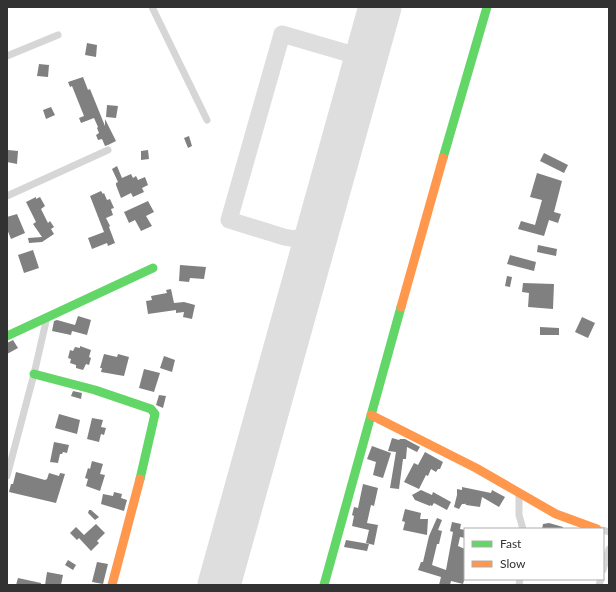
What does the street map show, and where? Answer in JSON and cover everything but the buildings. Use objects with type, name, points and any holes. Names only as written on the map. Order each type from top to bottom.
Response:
[{"type":"street","points":[[152,7],[207,120]]},
{"type":"street","points":[[324,585],[461,93],[487,7]]},
{"type":"street","points":[[7,56],[58,35]]},
{"type":"street","points":[[7,196],[108,150]]},
{"type":"street","points":[[7,336],[153,268]]},
{"type":"street","points":[[7,476],[34,374],[46,317]]},
{"type":"street","points":[[34,374],[95,390],[147,407],[155,414],[140,480],[112,585]]},
{"type":"street","points":[[371,415],[476,468],[556,514],[594,528]]},
{"type":"street","points":[[519,493],[519,514],[523,528]]},
{"type":"street","points":[[604,566],[609,549]]},
{"type":"taxiway","points":[[308,234],[295,239],[229,220],[282,34],[347,53],[354,51],[361,46]]},
{"type":"runway","points":[[219,585],[380,7]]},
{"type":"traffic: fast","points":[[443,158],[487,7]]},
{"type":"traffic: fast","points":[[7,336],[153,268]]},
{"type":"traffic: fast","points":[[324,585],[401,307]]},
{"type":"traffic: fast","points":[[34,374],[95,390],[151,409],[155,414],[140,479]]},
{"type":"traffic: slow","points":[[401,307],[443,158]]},
{"type":"traffic: slow","points":[[371,415],[476,468],[556,514],[594,528]]},
{"type":"traffic: slow","points":[[112,585],[140,479]]}]
